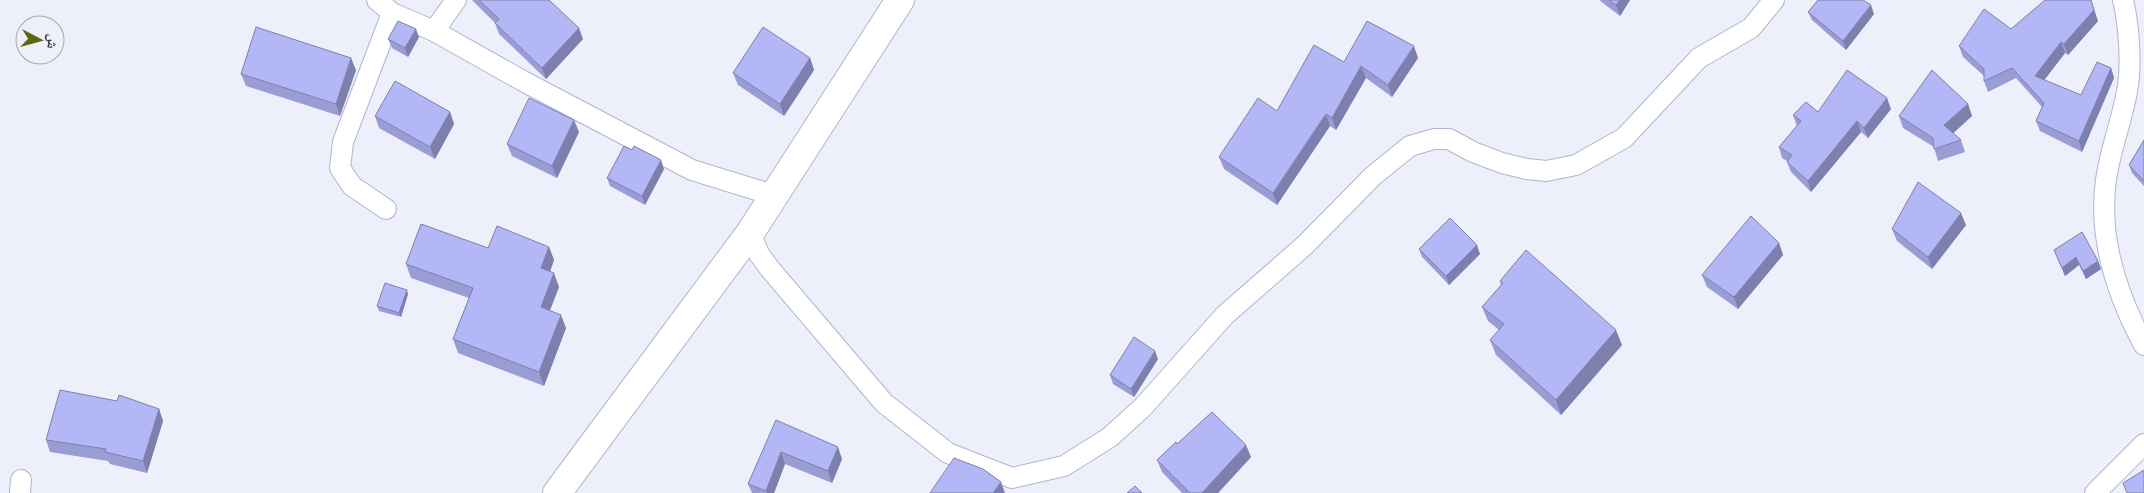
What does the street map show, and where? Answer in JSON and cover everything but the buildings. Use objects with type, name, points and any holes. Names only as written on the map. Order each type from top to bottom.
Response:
[{"type":"street","points":[[377,0],[392,13],[434,31],[523,81],[692,170],[773,195]]},
{"type":"street","points":[[434,31],[456,0]]},
{"type":"street","points":[[557,493],[750,232],[900,0]]},
{"type":"street","points":[[750,232],[764,261],[884,403],[948,453],[1012,478],[1064,466],[1110,437],[1143,407],[1225,315],[1304,246],[1373,176],[1410,146],[1434,138],[1449,139],[1473,152],[1502,163],[1527,169],[1546,171],[1576,165],[1624,138],[1699,58],[1751,28],[1774,0]]},
{"type":"street","points":[[2123,0],[2128,21],[2128,90],[2106,180],[2104,224],[2112,272],[2144,345]]},
{"type":"street","points":[[386,209],[352,186],[340,168],[343,142],[392,13]]},
{"type":"street","points":[[2095,493],[2144,444]]}]
